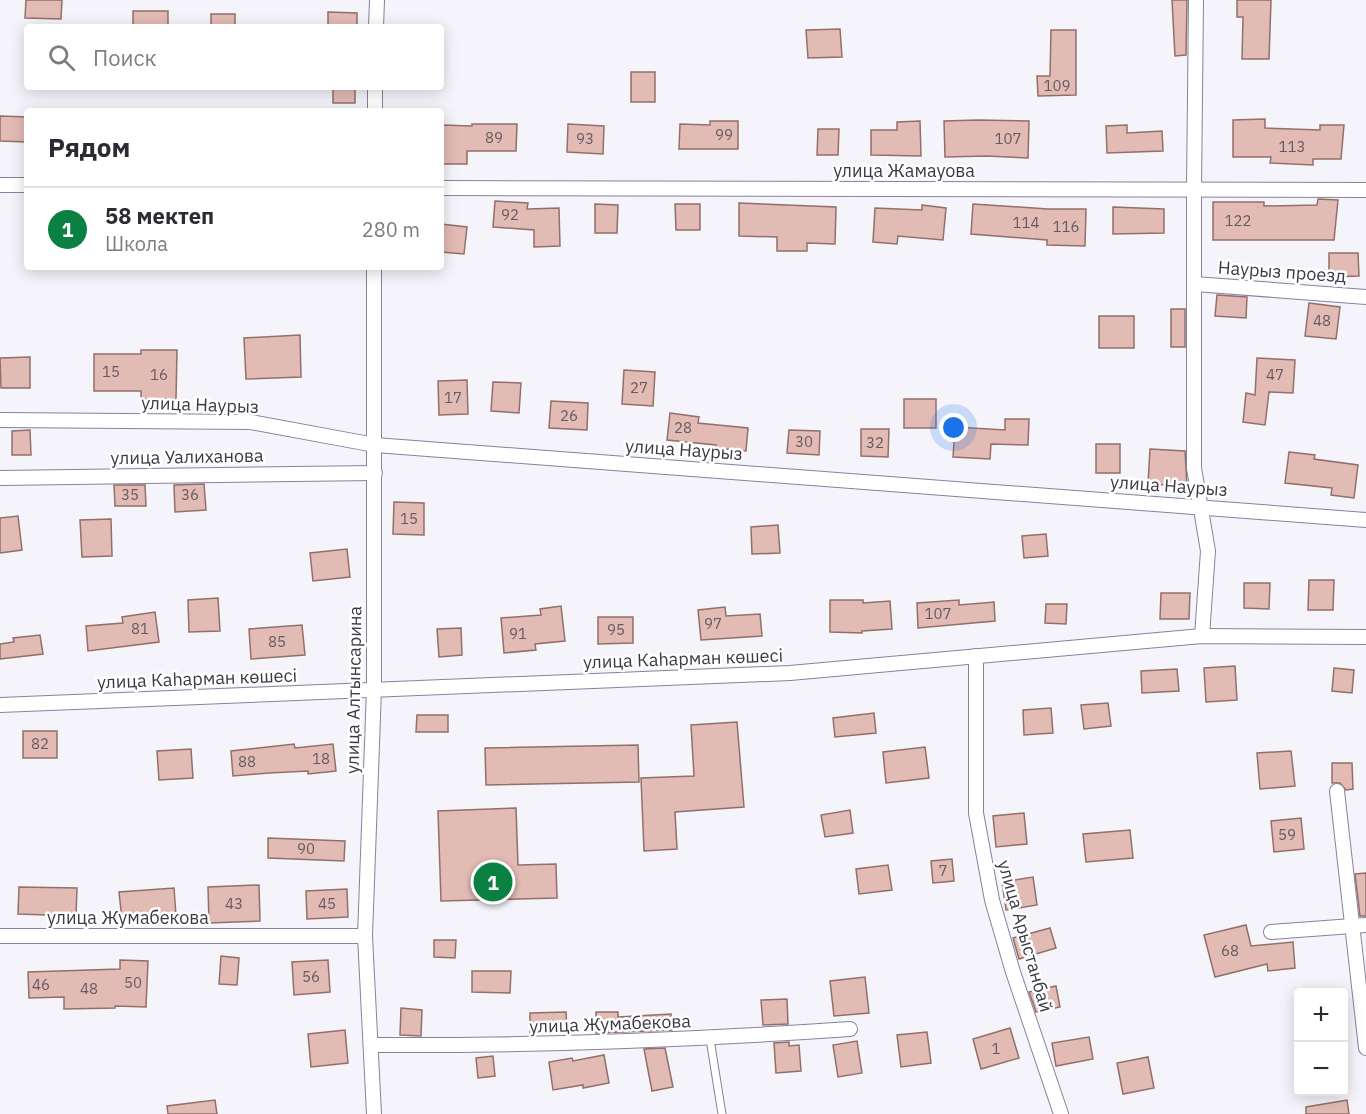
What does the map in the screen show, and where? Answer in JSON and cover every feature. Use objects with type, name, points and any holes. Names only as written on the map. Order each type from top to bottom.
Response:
[{"type":"street","points":[[376,0],[376,24]]},
{"type":"street","points":[[1196,0],[1194,468],[1208,551],[1202,636]]},
{"type":"street","points":[[375,90],[375,108]]},
{"type":"street","points":[[0,185],[24,185]]},
{"type":"street","name":"улица Жамауова","points":[[444,188],[1366,190]]},
{"type":"street","name":"улица Алтынсарина","points":[[374,270],[374,690],[364,936],[374,1114]]},
{"type":"street","name":"Наурыз проезд","points":[[1195,284],[1366,297]]},
{"type":"street","name":"улица Наурыз","points":[[0,420],[249,422],[375,445],[1366,520]]},
{"type":"street","name":"улица Уалиханова","points":[[0,478],[375,473]]},
{"type":"street","name":"улица Каһарман көшесі","points":[[0,705],[790,673],[1202,636],[1366,637]]},
{"type":"street","name":"улица Арыстанбай","points":[[976,656],[976,813],[992,900],[1013,972],[1061,1114]]},
{"type":"street","points":[[1337,791],[1359,926],[1366,1048]]},
{"type":"street","points":[[1271,932],[1359,926]]},
{"type":"street","name":"улица Жумабекова","points":[[0,936],[364,936]]},
{"type":"street","name":"улица Жумабекова","points":[[371,1045],[710,1039],[850,1029]]},
{"type":"lane","points":[[710,1039],[722,1114]]},
{"type":"building","points":[[26,0],[62,0],[61,19],[25,18]]},
{"type":"building","points":[[1172,0],[1187,0],[1186,55],[1175,56]]},
{"type":"building","points":[[1237,0],[1271,0],[1269,59],[1242,59],[1243,17],[1237,17]]},
{"type":"building","points":[[133,11],[168,11],[168,24],[133,24]]},
{"type":"building","points":[[328,12],[357,13],[357,24],[328,24]]},
{"type":"building","points":[[211,14],[235,14],[235,24],[211,24]]},
{"type":"building","points":[[840,29],[842,57],[808,58],[806,30]]},
{"type":"building","points":[[1051,30],[1076,30],[1076,95],[1038,96],[1037,76],[1050,76]]},
{"type":"building","points":[[631,72],[655,72],[655,102],[631,102]]},
{"type":"building","points":[[333,90],[355,90],[355,103],[333,103]]},
{"type":"building","points":[[0,116],[24,117],[24,142],[0,141]]},
{"type":"building","points":[[1265,119],[1265,128],[1320,130],[1320,125],[1344,125],[1341,159],[1313,159],[1313,165],[1270,163],[1271,157],[1233,157],[1233,120]]},
{"type":"building","points":[[710,121],[738,121],[738,149],[679,149],[680,124],[710,125]]},
{"type":"building","points":[[920,121],[921,156],[871,155],[871,130],[897,130],[897,122]]},
{"type":"building","points":[[944,121],[1029,121],[1028,158],[945,157]]},
{"type":"building","points":[[472,124],[517,124],[516,151],[467,151],[467,164],[444,164],[444,125],[472,126]]},
{"type":"building","points":[[568,124],[604,126],[603,154],[567,152]]},
{"type":"building","points":[[1127,125],[1127,133],[1162,131],[1163,151],[1107,153],[1106,126]]},
{"type":"building","points":[[818,129],[839,129],[838,155],[817,155]]},
{"type":"building","points":[[1318,199],[1338,200],[1334,240],[1213,240],[1213,202],[1264,202],[1264,206],[1317,205]]},
{"type":"building","points":[[495,201],[528,203],[527,209],[559,208],[560,246],[534,247],[534,230],[493,227]]},
{"type":"building","points":[[739,203],[836,207],[835,244],[807,243],[807,251],[777,251],[777,237],[739,236]]},
{"type":"building","points":[[595,204],[618,205],[617,233],[595,233]]},
{"type":"building","points":[[675,204],[700,204],[700,230],[676,230]]},
{"type":"building","points":[[973,204],[1086,209],[1085,246],[1047,245],[1047,240],[971,234]]},
{"type":"building","points":[[922,205],[946,208],[943,240],[898,236],[897,244],[873,242],[875,208],[922,210]]},
{"type":"building","points":[[1113,207],[1164,209],[1164,233],[1113,234]]},
{"type":"building","points":[[444,224],[467,227],[464,254],[444,252]]},
{"type":"building","points":[[1329,253],[1358,253],[1359,276],[1329,277]]},
{"type":"building","points":[[1217,295],[1247,297],[1246,318],[1215,316]]},
{"type":"building","points":[[1309,303],[1340,307],[1336,339],[1305,336]]},
{"type":"building","points":[[1171,309],[1185,309],[1185,347],[1171,347]]},
{"type":"building","points":[[1099,316],[1134,316],[1134,348],[1099,348]]},
{"type":"building","points":[[300,335],[301,377],[246,379],[244,338]]},
{"type":"building","points":[[141,350],[177,350],[176,399],[141,399],[141,391],[94,391],[94,354],[141,354]]},
{"type":"building","points":[[30,357],[30,388],[1,388],[0,358]]},
{"type":"building","points":[[1257,358],[1295,360],[1293,393],[1269,392],[1265,425],[1243,422],[1246,393],[1255,395]]},
{"type":"building","points":[[624,370],[655,372],[653,406],[622,404]]},
{"type":"building","points":[[467,380],[468,414],[439,415],[438,381]]},
{"type":"building","points":[[493,382],[521,383],[519,413],[491,411]]},
{"type":"building","points":[[904,399],[936,399],[936,428],[904,428]]},
{"type":"building","points":[[551,401],[588,403],[587,430],[549,428]]},
{"type":"building","points":[[670,413],[699,417],[698,423],[748,428],[746,451],[716,448],[716,445],[667,440]]},
{"type":"building","points":[[1005,419],[1029,419],[1028,445],[991,444],[990,459],[953,457],[955,427],[1005,430]]},
{"type":"building","points":[[861,429],[889,429],[888,457],[861,456]]},
{"type":"building","points":[[30,430],[31,455],[12,455],[12,431]]},
{"type":"building","points":[[789,430],[820,431],[819,455],[787,453]]},
{"type":"building","points":[[1096,444],[1120,444],[1120,473],[1096,473]]},
{"type":"building","points":[[1150,449],[1185,451],[1187,486],[1148,484]]},
{"type":"building","points":[[1289,452],[1315,455],[1314,459],[1358,465],[1354,498],[1331,495],[1332,488],[1285,483]]},
{"type":"building","points":[[204,484],[206,510],[175,512],[174,485]]},
{"type":"building","points":[[114,485],[145,485],[146,506],[115,506]]},
{"type":"building","points":[[394,502],[424,503],[424,535],[393,534]]},
{"type":"building","points":[[18,516],[22,550],[0,553],[0,518]]},
{"type":"building","points":[[111,519],[112,556],[82,557],[80,520]]},
{"type":"building","points":[[778,525],[780,553],[752,554],[751,527]]},
{"type":"building","points":[[1046,534],[1048,556],[1024,558],[1022,536]]},
{"type":"building","points":[[347,549],[350,577],[313,581],[310,553]]},
{"type":"building","points":[[1309,580],[1334,580],[1333,610],[1308,610]]},
{"type":"building","points":[[1244,583],[1270,583],[1269,609],[1244,608]]},
{"type":"building","points":[[1161,593],[1190,593],[1189,619],[1160,619]]},
{"type":"building","points":[[218,598],[220,631],[189,632],[188,600]]},
{"type":"building","points":[[830,600],[863,600],[863,603],[890,601],[892,629],[862,631],[862,633],[830,632]]},
{"type":"building","points":[[959,600],[959,605],[994,602],[995,621],[918,628],[917,603]]},
{"type":"building","points":[[1046,604],[1067,604],[1066,624],[1045,623]]},
{"type":"building","points":[[561,606],[565,641],[535,644],[536,650],[504,653],[501,618],[541,615],[540,609]]},
{"type":"building","points":[[725,607],[726,616],[760,614],[762,636],[701,640],[698,610]]},
{"type":"building","points":[[155,612],[159,642],[88,651],[86,626],[123,623],[122,617]]},
{"type":"building","points":[[598,617],[633,617],[633,643],[598,644]]},
{"type":"building","points":[[302,625],[305,655],[251,659],[249,629]]},
{"type":"building","points":[[461,628],[462,655],[439,657],[437,629]]},
{"type":"building","points":[[40,635],[43,654],[0,659],[0,644],[14,642],[13,638]]},
{"type":"building","points":[[1235,666],[1237,700],[1206,702],[1204,668]]},
{"type":"building","points":[[1334,668],[1354,670],[1352,693],[1332,691]]},
{"type":"building","points":[[1177,669],[1179,691],[1142,693],[1141,671]]},
{"type":"building","points":[[1108,703],[1111,726],[1084,729],[1081,705]]},
{"type":"building","points":[[1051,708],[1053,733],[1024,735],[1023,710]]},
{"type":"building","points":[[874,713],[876,733],[835,737],[833,718]]},
{"type":"building","points":[[417,715],[448,715],[448,732],[416,732]]},
{"type":"building","points":[[737,722],[744,807],[675,812],[677,849],[644,851],[641,778],[694,776],[691,725]]},
{"type":"building","points":[[23,731],[57,731],[57,758],[23,758]]},
{"type":"building","points":[[294,744],[295,748],[333,744],[336,771],[233,776],[231,751]]},
{"type":"building","points":[[638,745],[639,782],[486,785],[485,748]]},
{"type":"building","points":[[925,747],[929,778],[886,783],[883,752]]},
{"type":"building","points":[[191,749],[193,778],[159,780],[157,751]]},
{"type":"building","points":[[1291,751],[1295,786],[1260,789],[1257,753]]},
{"type":"building","points":[[1332,763],[1352,763],[1353,789],[1346,790],[1340,783],[1332,783]]},
{"type":"building","points":[[516,808],[518,865],[556,864],[557,898],[441,901],[438,811]]},
{"type":"building","points":[[850,810],[853,833],[825,837],[821,815]]},
{"type":"building","points":[[1024,813],[1027,844],[996,847],[993,816]]},
{"type":"building","points":[[1301,818],[1304,849],[1274,852],[1271,821]]},
{"type":"building","points":[[1130,830],[1133,858],[1086,862],[1083,834]]},
{"type":"building","points":[[268,838],[345,841],[344,861],[268,858]]},
{"type":"building","points":[[952,859],[954,881],[933,883],[931,861]]},
{"type":"building","points":[[888,865],[892,890],[859,894],[856,869]]},
{"type":"building","points":[[1366,873],[1366,916],[1360,916],[1355,874]]},
{"type":"building","points":[[1033,877],[1037,905],[1006,910],[1002,882]]},
{"type":"building","points":[[259,885],[260,921],[209,923],[208,887]]},
{"type":"building","points":[[19,887],[77,888],[76,916],[18,914]]},
{"type":"building","points":[[174,888],[176,915],[122,920],[119,892]]},
{"type":"building","points":[[347,889],[348,917],[307,919],[306,891]]},
{"type":"building","points":[[1246,925],[1251,946],[1293,942],[1295,968],[1268,971],[1267,964],[1215,977],[1204,935]]},
{"type":"building","points":[[1050,928],[1056,948],[1019,959],[1013,938]]},
{"type":"building","points":[[434,940],[456,940],[455,958],[434,957]]},
{"type":"building","points":[[221,956],[239,958],[237,985],[219,984]]},
{"type":"building","points":[[120,960],[148,961],[146,1007],[64,1009],[64,997],[29,998],[28,972],[120,969]]},
{"type":"building","points":[[328,960],[330,992],[294,995],[292,962]]},
{"type":"building","points":[[472,971],[511,971],[510,993],[472,992]]},
{"type":"building","points":[[865,977],[869,1013],[834,1016],[830,981]]},
{"type":"building","points":[[1056,986],[1060,1007],[1036,1012],[1029,992]]},
{"type":"building","points":[[787,999],[788,1024],[763,1025],[761,1000]]},
{"type":"building","points":[[401,1008],[422,1010],[421,1036],[400,1035]]},
{"type":"building","points":[[566,1012],[567,1032],[530,1033],[530,1013]]},
{"type":"building","points":[[596,1012],[618,1012],[618,1017],[671,1014],[672,1030],[596,1033]]},
{"type":"building","points":[[1010,1028],[1019,1058],[981,1069],[973,1039]]},
{"type":"building","points":[[345,1030],[348,1063],[311,1067],[308,1034]]},
{"type":"building","points":[[927,1032],[931,1063],[901,1067],[897,1035]]},
{"type":"building","points":[[1089,1037],[1093,1059],[1056,1066],[1052,1043]]},
{"type":"building","points":[[857,1041],[862,1073],[838,1077],[833,1045]]},
{"type":"building","points":[[789,1042],[789,1046],[799,1045],[801,1071],[776,1073],[774,1043]]},
{"type":"building","points":[[665,1048],[673,1087],[652,1091],[644,1049]]},
{"type":"building","points":[[604,1055],[609,1083],[553,1090],[549,1062],[572,1058],[573,1061]]},
{"type":"building","points":[[493,1056],[495,1076],[478,1078],[476,1058]]},
{"type":"building","points":[[1148,1057],[1154,1088],[1123,1094],[1117,1063]]},
{"type":"building","points":[[215,1100],[217,1114],[168,1114],[167,1106]]},
{"type":"building","points":[[1347,1100],[1349,1114],[1306,1114],[1306,1107]]},
{"type":"place","name":"58 мектеп","points":[[493,882]]}]
